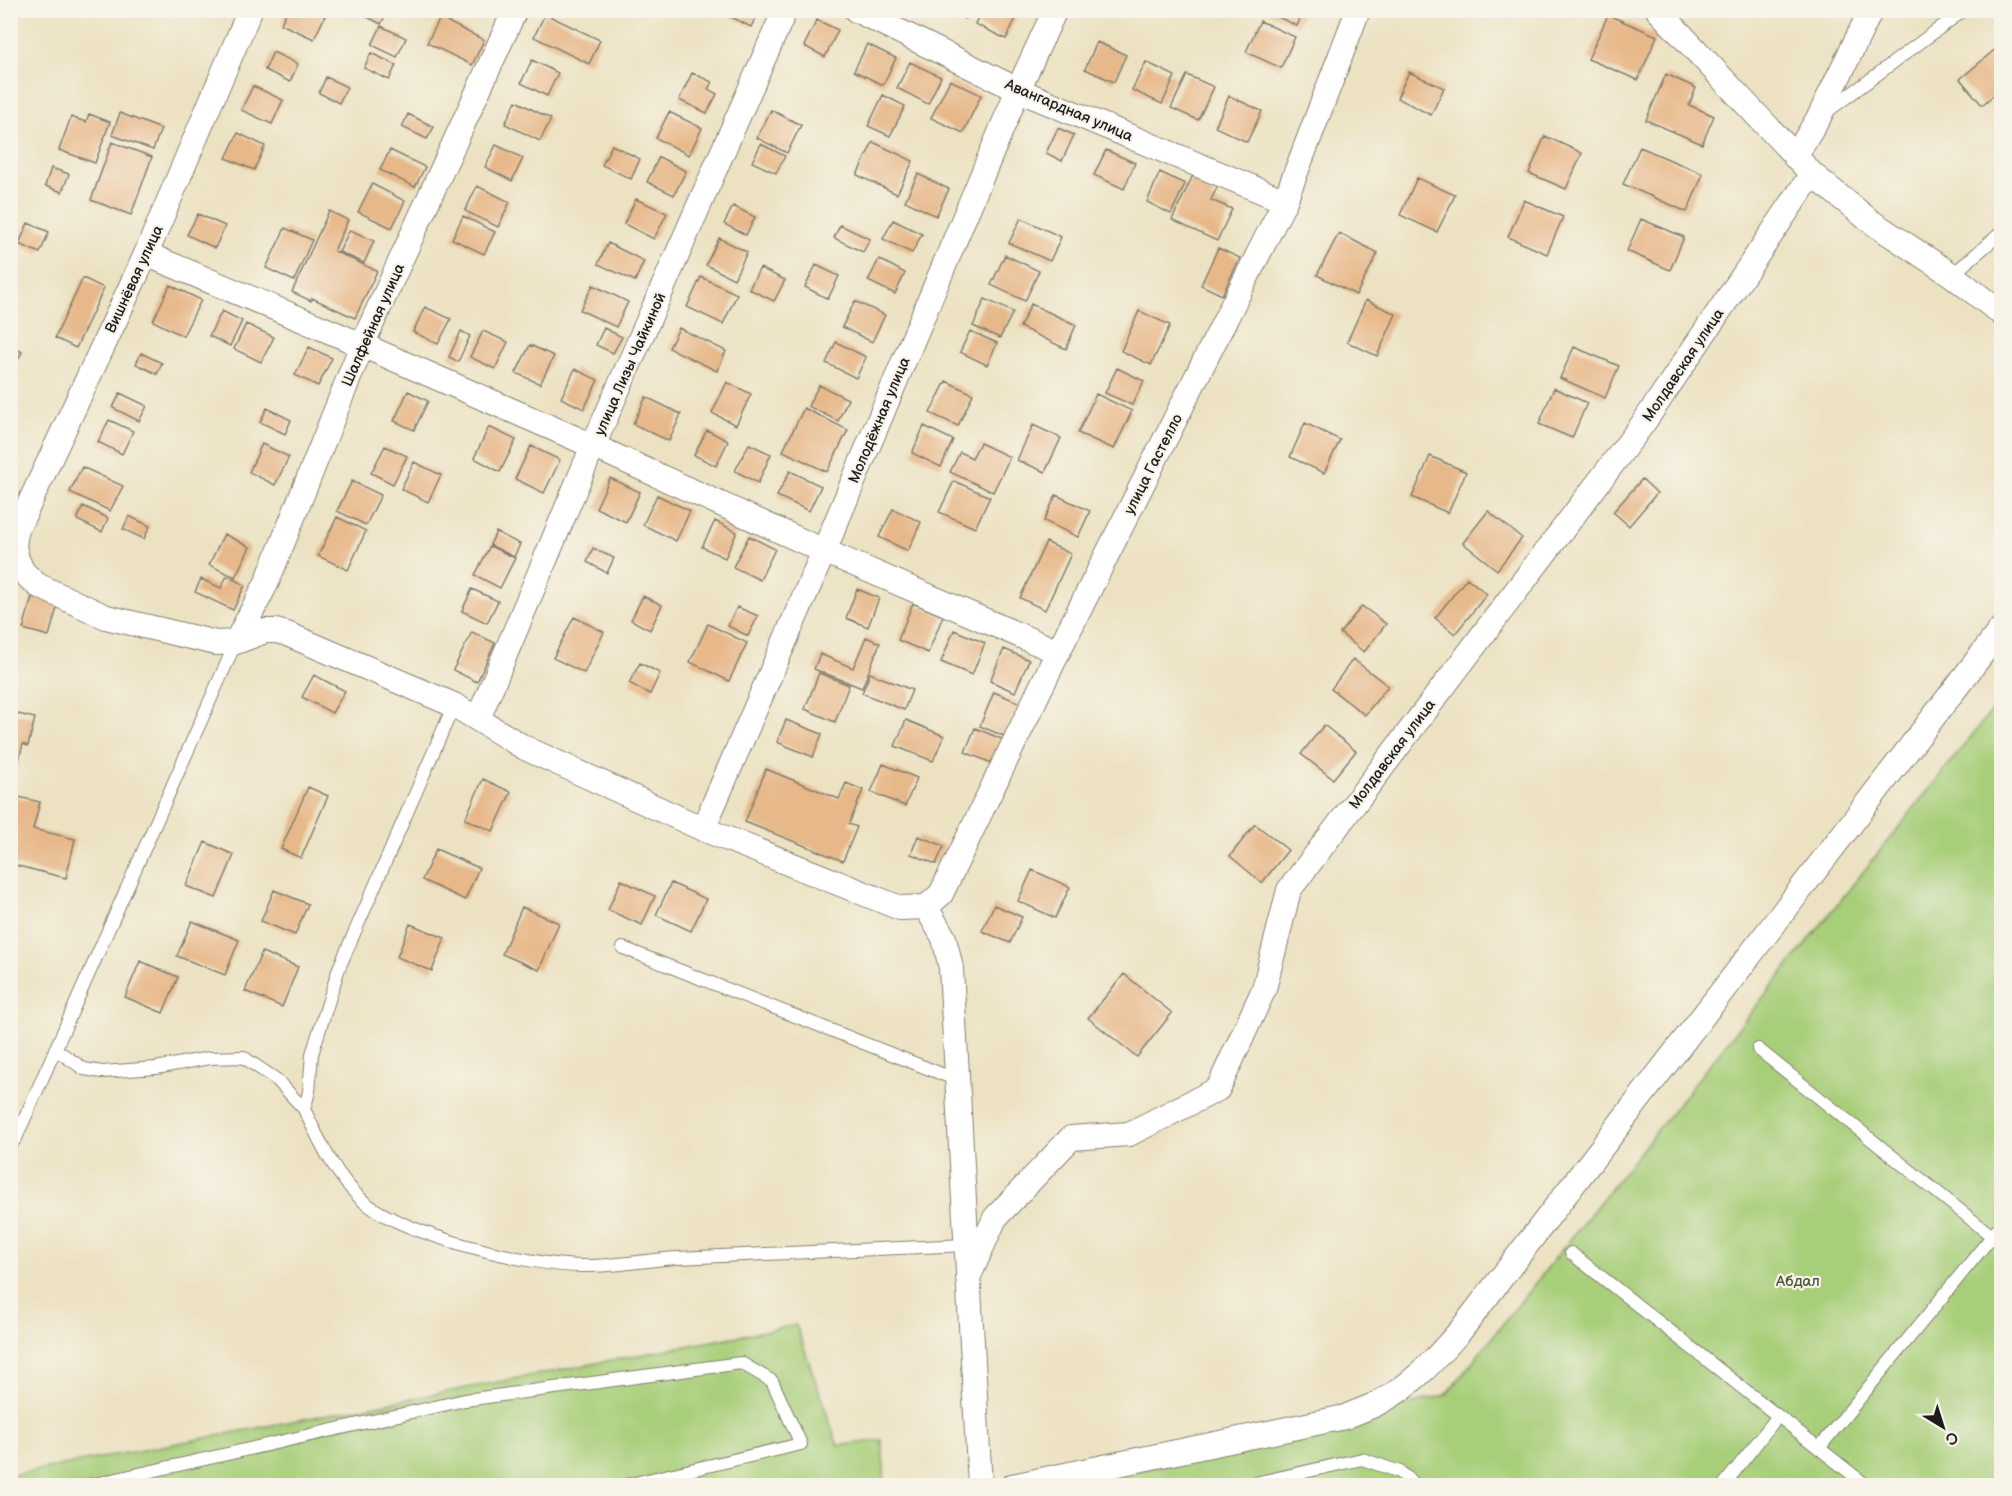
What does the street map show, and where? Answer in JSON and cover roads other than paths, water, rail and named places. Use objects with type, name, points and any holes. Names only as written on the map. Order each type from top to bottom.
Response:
[{"type":"street","name":"Вишнёвая улица","points":[[236,642],[216,643],[106,617],[38,585],[23,572],[14,546],[16,532],[146,254],[250,10]]},
{"type":"street","name":"Шалфейная улица","points":[[236,642],[267,582],[362,345],[515,10]]},
{"type":"street","name":"улица Лизы Чайкиной","points":[[478,719],[593,446],[785,10]]},
{"type":"street","name":"Авангардная улица","points":[[856,10],[1018,90],[1285,201]]},
{"type":"street","name":"Молодёжная улица","points":[[703,829],[824,551],[1018,90],[1055,10]]},
{"type":"street","name":"улица Гастелло","points":[[926,907],[941,894],[1058,652],[1285,201],[1358,10]]},
{"type":"street","points":[[1658,10],[1812,174],[1870,221],[1952,275],[2001,314]]},
{"type":"street","points":[[1795,157],[1820,117],[1870,10]]},
{"type":"street","name":"Молдавская улица","points":[[968,1278],[995,1218],[1071,1138],[1129,1134],[1218,1089],[1264,989],[1289,890],[1642,425],[1812,174]]},
{"type":"street","points":[[146,254],[362,345],[593,446],[824,551],[1058,652]]},
{"type":"street","points":[[1012,1485],[1345,1416],[1378,1403],[1404,1388],[1429,1367],[1475,1311],[2001,628]]},
{"type":"street","points":[[236,642],[265,631],[276,631],[453,705],[525,748],[703,829],[900,908],[926,907],[944,938],[951,968],[981,1485]]},
{"type":"lane","points":[[1820,117],[1964,10]]},
{"type":"lane","points":[[1952,275],[2001,232]]},
{"type":"lane","points":[[10,1145],[16,1138],[56,1049],[236,642]]},
{"type":"lane","points":[[304,1109],[309,1092],[312,1054],[339,968],[453,705]]},
{"type":"lane","points":[[622,948],[957,1080]]},
{"type":"lane","points":[[56,1049],[84,1069],[102,1072],[156,1068],[209,1058],[243,1058],[277,1080],[304,1109],[328,1159],[363,1200],[390,1218],[450,1241],[529,1260],[581,1266],[672,1259],[967,1245]]},
{"type":"lane","points":[[1758,1049],[1997,1240]]},
{"type":"lane","points":[[1819,1448],[1997,1240],[2001,1224]]},
{"type":"lane","points":[[1571,1253],[1866,1485]]},
{"type":"lane","points":[[86,1485],[465,1400],[741,1363],[772,1382],[801,1444],[622,1485]]},
{"type":"lane","points":[[1722,1485],[1778,1416]]},
{"type":"lane","points":[[1242,1485],[1362,1459],[1400,1472],[1418,1485]]},
{"type":"park label","name":"Абдал","points":[[1798,1281]]}]
